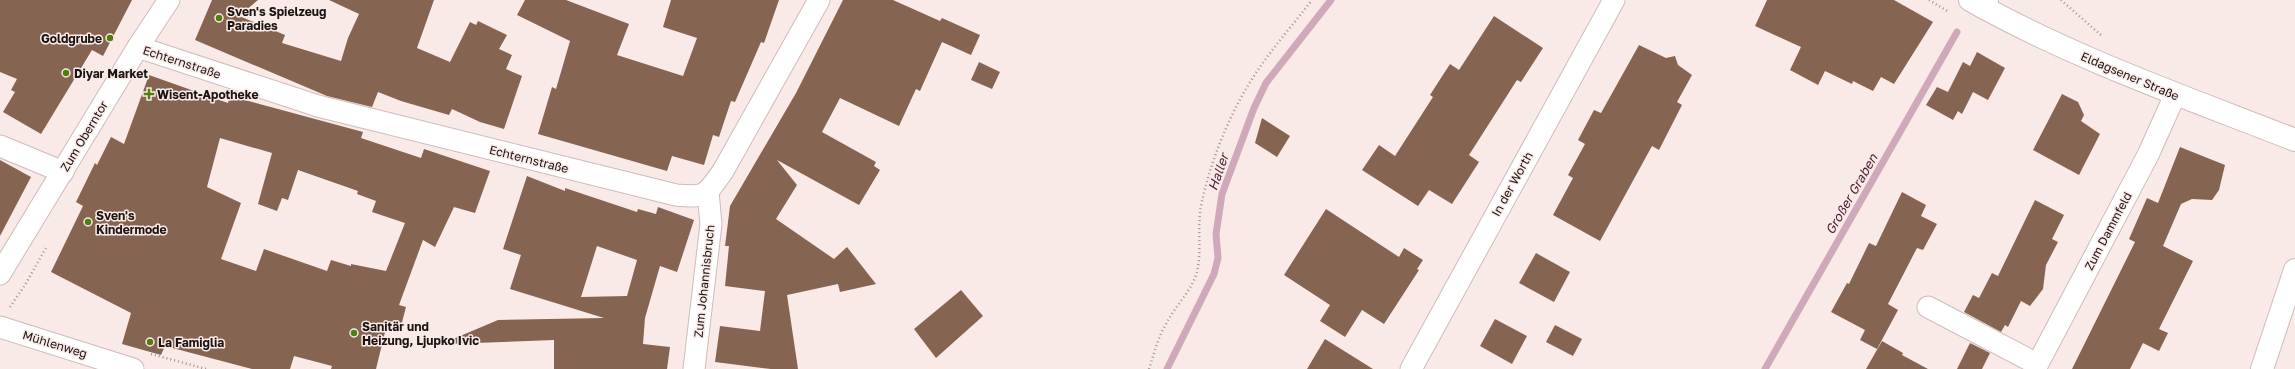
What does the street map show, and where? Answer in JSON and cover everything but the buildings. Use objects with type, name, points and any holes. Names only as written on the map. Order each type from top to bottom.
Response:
[{"type":"main road","name":"Eldagsener Straße","points":[[1980,2],[2092,61],[2174,95],[2295,140]]},
{"type":"main road","points":[[2262,369],[2295,270]]},
{"type":"street","name":"Zum Oberntor","points":[[0,274],[138,47],[169,0]]},
{"type":"street","points":[[708,192],[723,171],[819,0]]},
{"type":"street","name":"In der Worth","points":[[1411,369],[1614,0]]},
{"type":"street","name":"Echternstraße","points":[[138,47],[318,106],[676,196],[692,197],[708,192]]},
{"type":"street","name":"Zum Dammfeld","points":[[1928,307],[2036,367],[2148,155],[2174,95]]},
{"type":"street","points":[[0,146],[63,172]]},
{"type":"street","name":"Zum Johannisbruch","points":[[694,369],[711,224],[708,192]]},
{"type":"street","name":"Mühlenweg","points":[[0,327],[133,369]]},
{"type":"path","points":[[1149,369],[1166,324],[1179,306],[1196,273],[1200,256],[1198,229],[1202,205],[1224,132],[1242,96],[1260,67],[1312,0]]},
{"type":"waterway","name":"Haller","points":[[1167,369],[1214,274],[1218,258],[1216,234],[1222,194],[1254,108],[1266,83],[1331,0]]},
{"type":"waterway","name":"Großer Graben","points":[[1765,369],[1957,32]]},
{"type":"place","name":"Sven's Spielzeug Paradies","points":[[219,18]]},
{"type":"place","name":"Goldgrube","points":[[110,38]]},
{"type":"place","name":"Diyar Market","points":[[66,73]]},
{"type":"place","name":"Wisent-Apotheke","points":[[149,94]]},
{"type":"place","name":"Sven's Kindermode","points":[[88,222]]},
{"type":"place","name":"Sanitär und Heizung, Ljupko Ivic","points":[[354,333]]},
{"type":"place","name":"La Famiglia","points":[[150,342]]}]
